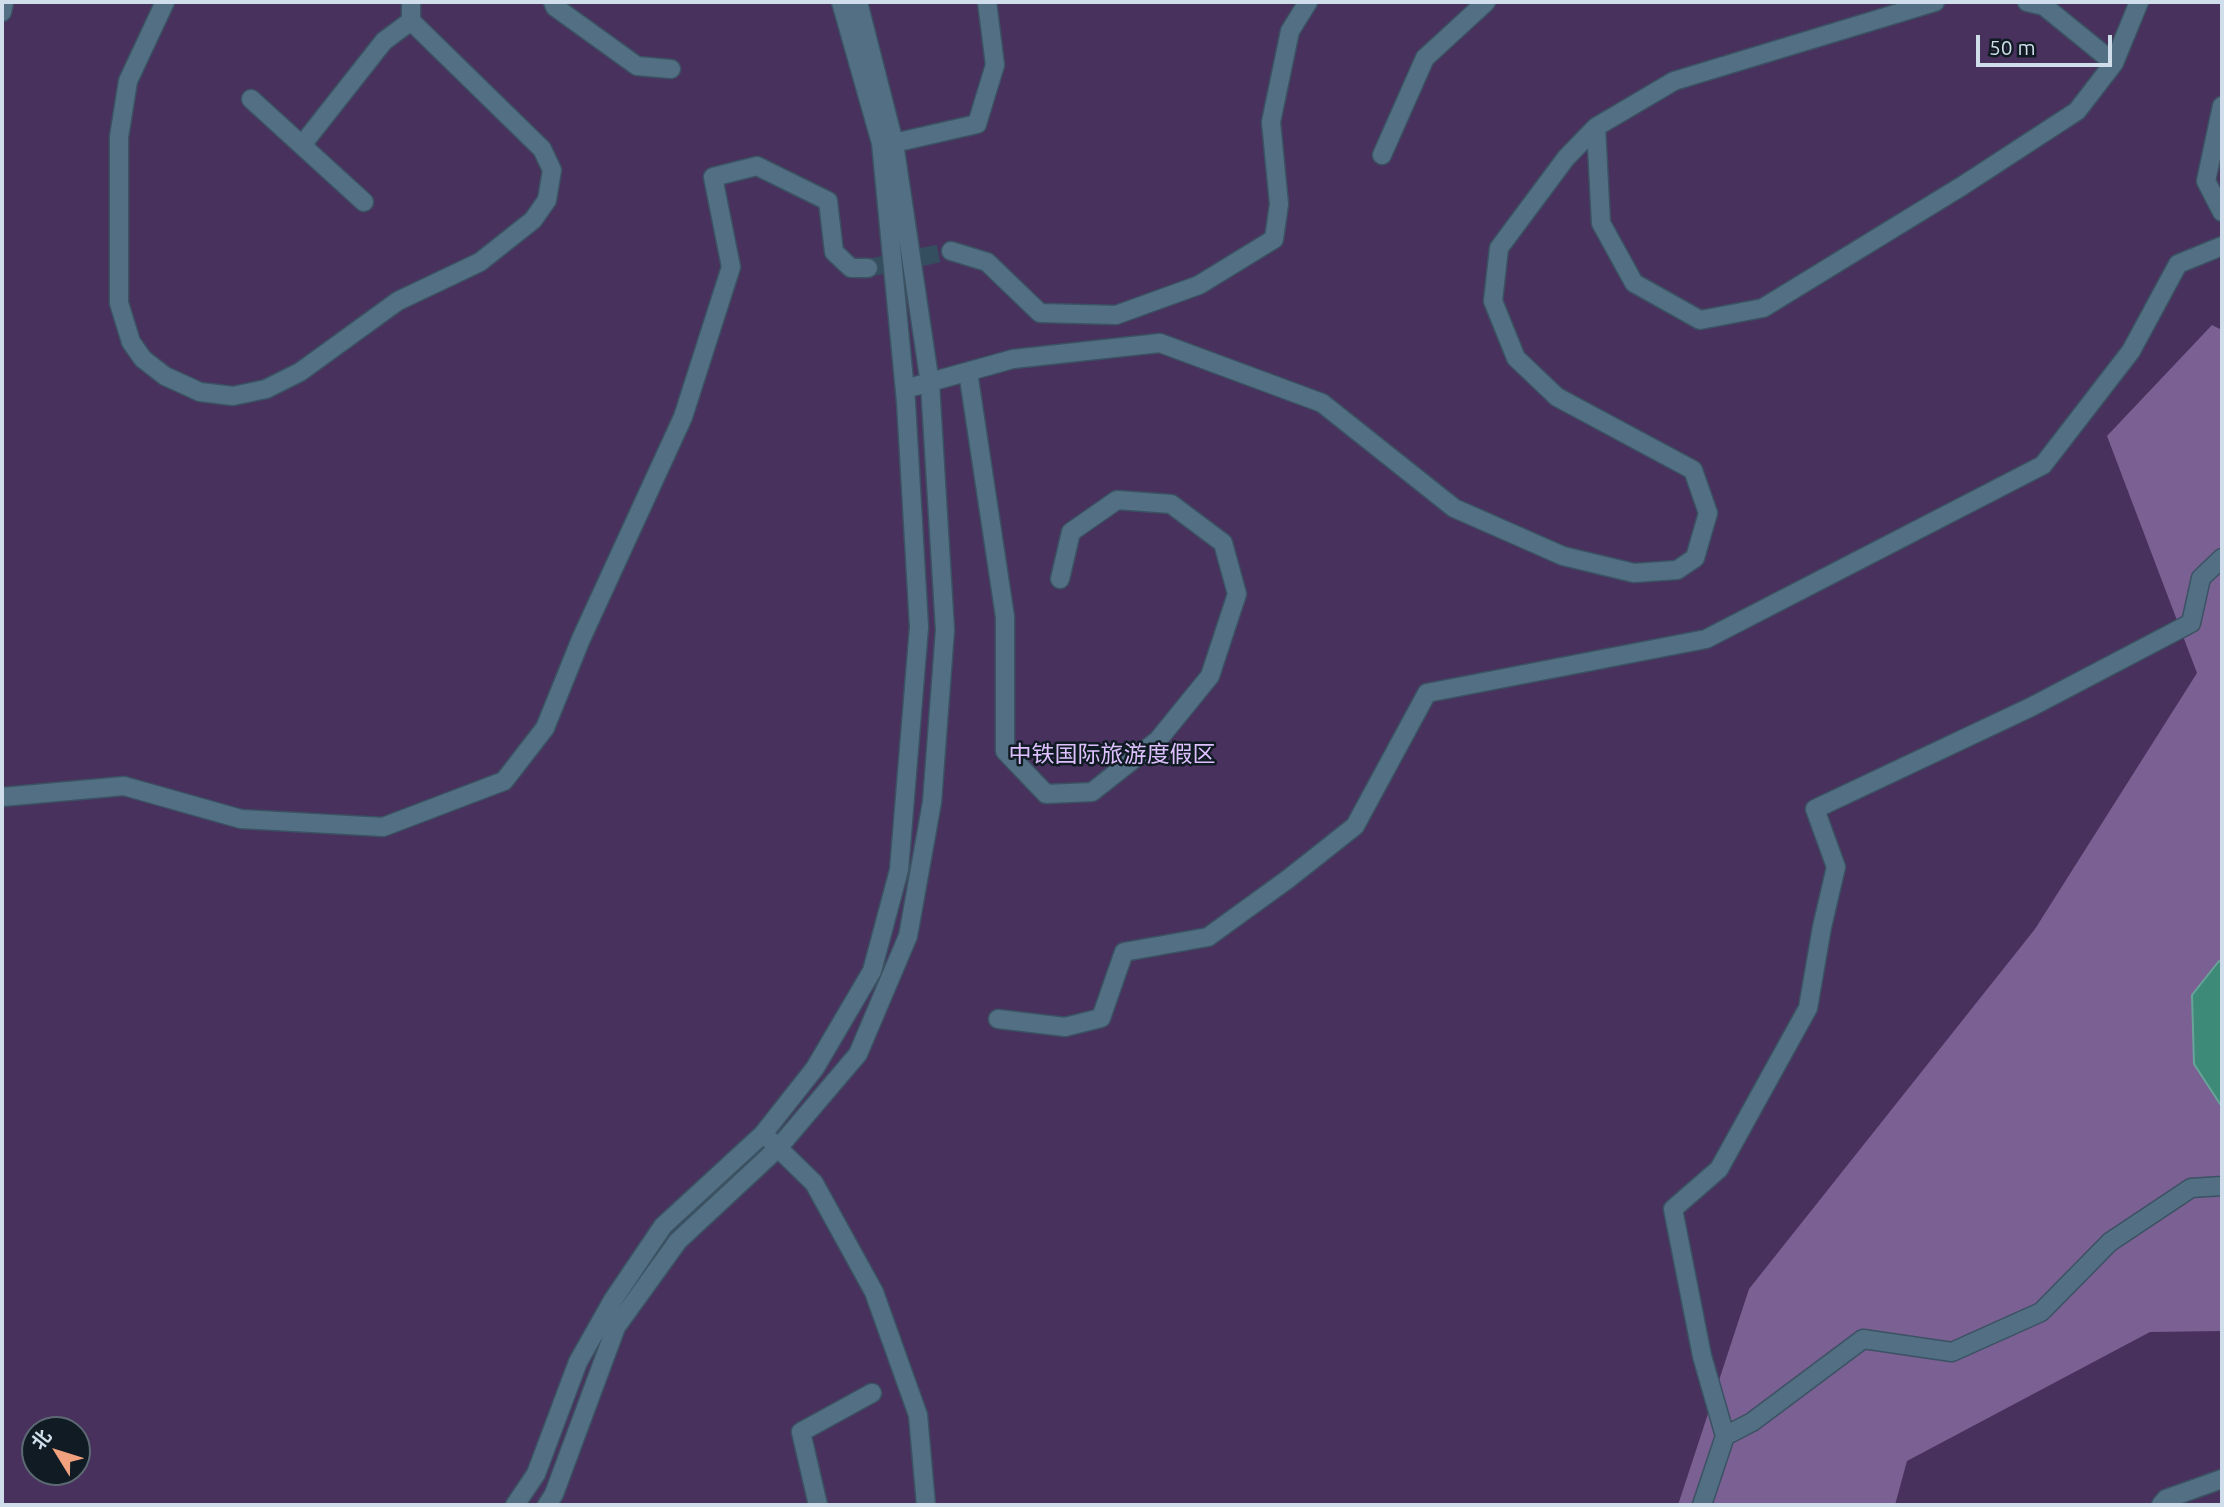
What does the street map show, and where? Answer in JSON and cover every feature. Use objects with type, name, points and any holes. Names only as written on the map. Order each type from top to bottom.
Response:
[{"type":"street","points":[[2,12],[4,2]]},
{"type":"street","points":[[164,2],[128,80],[119,137],[119,303],[131,342],[143,359],[165,376],[201,392],[233,396],[266,389],[300,372],[398,301],[480,261],[533,220],[547,200],[552,170],[542,149],[411,21],[411,2]]},
{"type":"street","points":[[553,2],[555,7],[637,65],[671,69]]},
{"type":"street","points":[[515,1505],[537,1474],[578,1362],[613,1300],[663,1226],[763,1134],[815,1068],[872,971],[899,870],[919,628],[905,389],[881,143],[841,2]]},
{"type":"street","points":[[547,1505],[554,1494],[616,1327],[678,1241],[779,1147],[858,1055],[908,936],[932,802],[945,630],[930,384],[894,143],[858,2]]},
{"type":"street","points":[[894,143],[977,124],[995,65],[986,2]]},
{"type":"street","points":[[951,251],[987,262],[1040,313],[1116,315],[1199,285],[1274,239],[1279,204],[1271,122],[1290,31],[1308,2]]},
{"type":"street","points":[[1382,155],[1425,58],[1486,2]]},
{"type":"street","points":[[905,389],[1013,359],[1160,343],[1322,403],[1454,508],[1538,546],[1563,556],[1634,573],[1677,570],[1695,558],[1708,513],[1693,470],[1557,397],[1516,358],[1493,301],[1499,248],[1566,158],[1595,127],[1674,82],[1935,2]]},
{"type":"street","points":[[2027,2],[2044,6],[2114,63]]},
{"type":"street","points":[[1595,127],[1601,223],[1634,283],[1700,320],[1763,308],[1962,187],[2077,111],[2114,63],[2139,2]]},
{"type":"street","points":[[302,145],[384,41],[411,21]]},
{"type":"street","points":[[251,99],[364,202]]},
{"type":"street","points":[[2222,106],[2206,181],[2222,212]]},
{"type":"street","points":[[2,797],[124,786],[241,819],[383,827],[504,781],[545,729],[581,639],[683,417],[731,267],[713,177],[757,166],[828,201],[834,252],[852,268],[868,268]]},
{"type":"street","points":[[998,1018],[1065,1027],[1101,1018],[1124,952],[1208,936],[1288,879],[1355,827],[1427,692],[1706,639],[2043,465],[2132,351],[2178,264],[2222,246]]},
{"type":"street","points":[[968,372],[1005,617],[1005,751],[1046,794],[1092,792],[1158,740],[1210,676],[1237,594],[1223,543],[1171,505],[1117,500],[1071,532],[1060,579]]},
{"type":"street","points":[[1702,1505],[1725,1436],[1702,1356],[1673,1209],[1719,1169],[1808,1008],[1822,926],[1836,867],[1815,809],[2031,707],[2191,623],[2201,578],[2222,558]]},
{"type":"street","points":[[763,1134],[814,1183],[874,1292],[918,1415],[926,1505]]},
{"type":"street","points":[[1725,1436],[1752,1422],[1863,1339],[1952,1353],[2041,1312],[2110,1242],[2191,1188],[2222,1186]]},
{"type":"street","points":[[818,1505],[801,1432],[872,1393]]},
{"type":"street","points":[[2161,1505],[2166,1499],[2222,1479]]},
{"type":"green space","name":"中铁国际旅游度假区","points":[[2,2],[2222,2],[2222,1505],[2,1505]]},
{"type":"shaded area","points":[[2212,325],[2222,330],[2222,1331],[2150,1332],[1907,1461],[1895,1505],[1678,1505],[1749,1289],[2035,929],[2197,673],[2107,436]]},
{"type":"shaded area","points":[[2219,961],[2222,963],[2222,1107],[2194,1064],[2192,995]]},
{"type":"tunnel","points":[[868,268],[951,251]]}]
